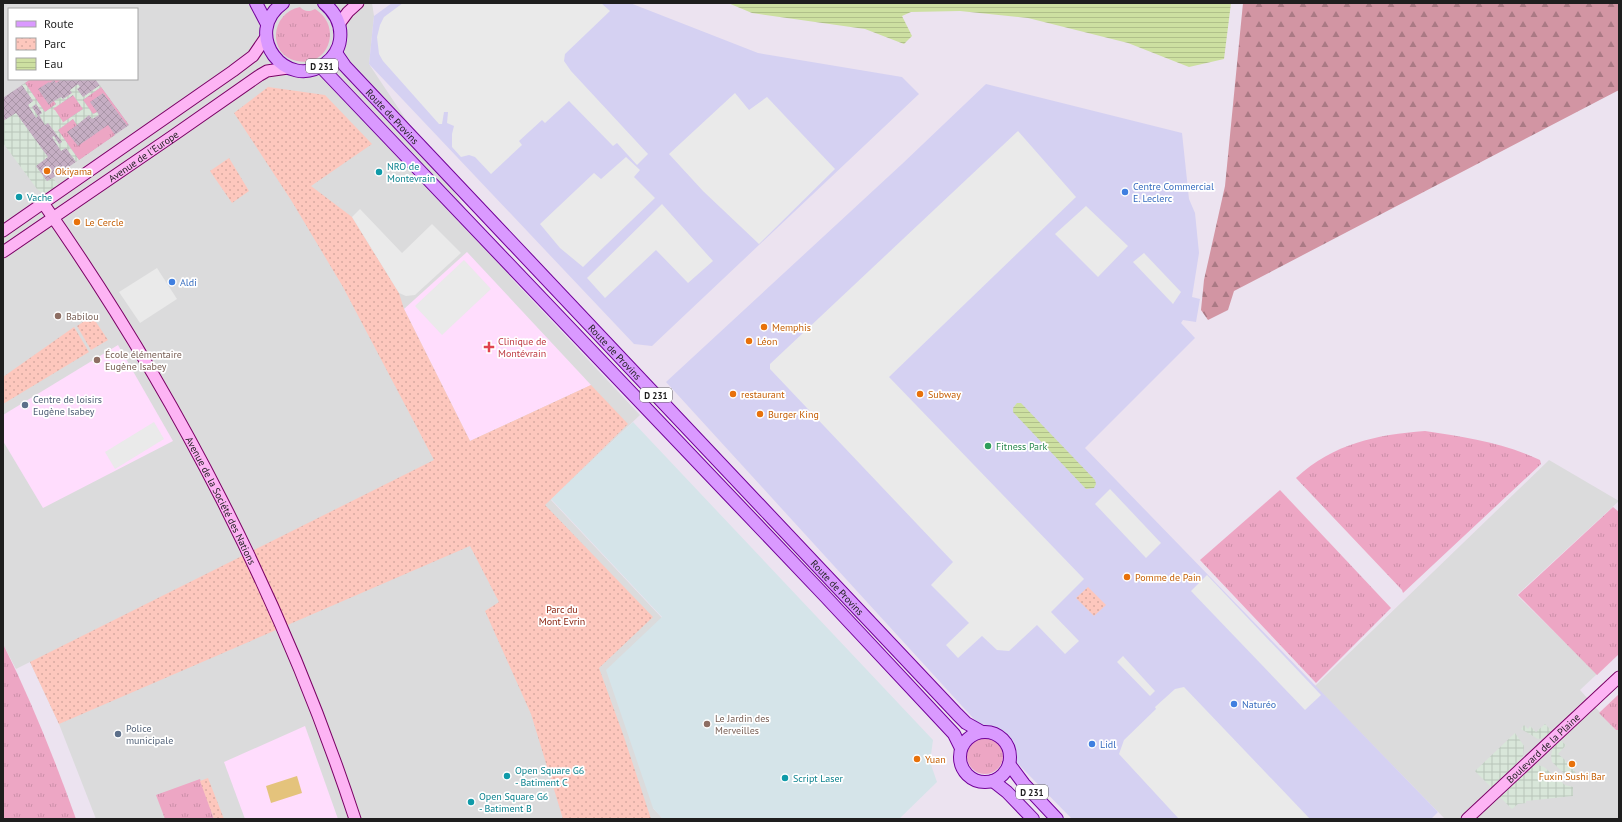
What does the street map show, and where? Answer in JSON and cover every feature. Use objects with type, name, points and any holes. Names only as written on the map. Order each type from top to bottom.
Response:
[{"type":"main road","points":[[256,3],[268,24]]},
{"type":"main road","points":[[283,3],[272,15],[268,24],[266,37],[268,46],[273,55],[279,62],[288,68]]},
{"type":"main road","points":[[324,3],[336,16],[340,24],[348,12],[358,3]]},
{"type":"main road","name":"D 231","points":[[288,68],[299,71],[310,70],[321,67],[329,61],[336,53],[340,39],[340,24]]},
{"type":"main road","name":"Avenue de l'Europe","points":[[3,252],[115,153],[254,56],[266,37]]},
{"type":"main road","name":"Route de Provins","points":[[336,53],[345,66],[957,714],[966,723],[982,732]]},
{"type":"main road","name":"Route de Provins","points":[[321,67],[830,602],[954,734],[961,748]]},
{"type":"main road","name":"Avenue de l'Europe","points":[[3,231],[48,211],[181,131],[260,75],[267,71],[288,68]]},
{"type":"main road","points":[[3,244],[46,214],[48,211]]},
{"type":"main road","name":"Avenue de la Société des Nations","points":[[48,211],[104,293],[149,368],[210,477],[255,570],[303,678],[330,746],[355,819]]},
{"type":"main road","name":"Boulevard de la Plaine","points":[[1467,819],[1619,676]]},
{"type":"main road","points":[[982,732],[998,734],[1004,739],[1010,756],[1009,764],[1003,774],[993,781],[971,778],[960,765],[961,748],[964,742],[972,735],[982,732]]},
{"type":"main road","name":"D 231","points":[[1009,764],[1024,784],[1057,819]]},
{"type":"main road","name":"D 231","points":[[993,781],[1007,792],[1033,819]]},
{"type":"shaded area","points":[[3,3],[372,3],[374,16],[369,64],[512,279],[640,415],[551,500],[662,618],[653,808],[663,819],[96,819],[59,724],[30,662],[16,669],[3,644]]},
{"type":"shaded area","points":[[392,3],[630,3],[758,53],[902,77],[919,94],[652,346],[634,344],[369,64],[374,16]]},
{"type":"shaded area","points":[[403,3],[601,3],[610,11],[565,54],[564,61],[571,71],[648,154],[637,165],[617,143],[613,146],[569,101],[545,123],[542,120],[519,141],[522,145],[491,174],[475,157],[469,155],[461,157],[452,147],[452,134],[454,126],[447,123],[448,112],[444,112],[442,124],[439,124],[383,61],[379,54],[377,37],[380,25],[384,17]]},
{"type":"shaded area","points":[[30,80],[96,80],[129,125],[47,182],[3,121],[3,98]]},
{"type":"shaded area","points":[[25,83],[45,112],[56,104],[54,101],[61,97],[63,99],[72,93],[70,90],[78,84],[80,87],[77,89],[83,97],[100,85],[101,87],[83,100],[93,114],[97,112],[99,115],[92,119],[89,115],[77,125],[73,119],[58,130],[79,160],[76,162],[66,148],[61,151],[52,137],[54,136],[59,144],[62,142],[48,123],[45,125],[39,115],[42,113],[36,104],[32,107],[38,116],[36,118],[28,105],[33,101],[22,85]],"holes":[[[73,95],[83,109],[62,123],[63,122],[53,109]]]},
{"type":"shaded area","points":[[986,84],[1182,133],[1189,199],[1195,213],[1199,253],[1192,297],[1200,299],[1196,322],[1183,320],[1181,323],[1195,338],[1085,448],[1438,812],[1431,819],[1072,819],[972,717],[666,382],[902,164]]},
{"type":"shaded area","points":[[735,93],[749,110],[767,97],[835,169],[759,244],[703,191],[669,154]]},
{"type":"shaded area","points":[[16,113],[48,157],[36,166],[47,181],[53,178],[60,187],[48,193],[41,192],[37,189],[3,143],[3,121]]},
{"type":"shaded area","points":[[1018,131],[1076,197],[889,377],[1084,579],[1051,612],[1079,641],[1065,654],[1037,625],[1009,651],[997,650],[982,636],[958,658],[946,645],[969,623],[931,585],[953,562],[770,369],[770,364]]},
{"type":"shaded area","points":[[626,157],[640,170],[634,177],[655,198],[583,267],[560,248],[540,224],[594,173],[601,179]]},
{"type":"shaded area","points":[[662,204],[713,261],[688,283],[656,250],[605,298],[587,278]]},
{"type":"shaded area","points":[[1086,206],[1128,246],[1098,277],[1055,234]]},
{"type":"shaded area","points":[[360,209],[402,253],[432,224],[461,253],[415,295],[406,296],[399,293],[352,217]]},
{"type":"shaded area","name":"Clinique de Montévrain","points":[[467,252],[591,385],[470,441],[404,309]]},
{"type":"shaded area","points":[[1144,253],[1181,292],[1173,304],[1133,262]]},
{"type":"shaded area","points":[[464,260],[491,289],[442,335],[415,306]]},
{"type":"shaded area","points":[[157,268],[177,299],[140,323],[119,292]]},
{"type":"shaded area","points":[[118,345],[173,441],[43,508],[3,441],[3,415]]},
{"type":"shaded area","points":[[154,422],[164,439],[115,469],[105,452]]},
{"type":"shaded area","points":[[633,422],[933,740],[930,762],[937,782],[899,819],[663,819],[653,808],[606,670],[662,617],[551,499]]},
{"type":"shaded area","points":[[1549,460],[1619,501],[1517,595],[1597,674],[1580,690],[1616,730],[1619,730],[1619,819],[1445,819],[1315,686]]},
{"type":"shaded area","points":[[1110,489],[1161,543],[1146,558],[1095,504]]},
{"type":"shaded area","points":[[1207,575],[1321,695],[1305,710],[1191,591]]},
{"type":"shaded area","points":[[1123,656],[1155,691],[1150,696],[1117,662]]},
{"type":"shaded area","points":[[1184,687],[1310,819],[1179,819],[1119,754],[1124,740],[1156,709],[1155,707],[1175,689]]},
{"type":"shaded area","points":[[1545,724],[1552,731],[1546,737],[1538,739],[1521,729],[1524,725],[1528,729],[1530,726],[1536,732]]},
{"type":"shaded area","points":[[305,726],[338,819],[245,819],[224,762]]},
{"type":"shaded area","points":[[1515,733],[1524,746],[1523,756],[1504,779],[1493,789],[1475,771]]},
{"type":"shaded area","points":[[1560,740],[1566,745],[1558,754],[1576,773],[1569,778],[1552,762],[1551,756],[1553,747]]},
{"type":"shaded area","points":[[1538,765],[1544,767],[1565,785],[1573,787],[1573,796],[1526,801],[1526,803],[1518,804],[1512,809],[1499,796],[1530,767]]},
{"type":"shaded area","points":[[297,776],[302,793],[271,803],[266,786]]},
{"type":"green space","points":[[1243,3],[1619,3],[1619,90],[1234,291],[1228,310],[1208,320],[1201,310],[1204,280],[1225,186]]},
{"type":"green space","points":[[300,7],[307,11],[315,9],[324,16],[330,35],[324,52],[317,58],[308,61],[297,61],[287,57],[281,51],[277,43],[276,34],[278,25],[283,17],[290,11]]},
{"type":"green space","points":[[30,80],[54,80],[38,89],[49,105],[54,101],[56,104],[45,112],[25,83]]},
{"type":"green space","points":[[101,87],[128,124],[127,125],[103,93],[90,102],[97,112],[93,114],[83,100]]},
{"type":"green space","name":"Parc du Mont Evrin","points":[[268,87],[325,95],[372,144],[311,186],[352,217],[399,293],[404,309],[470,441],[591,385],[628,424],[545,505],[653,617],[599,668],[651,819],[563,819],[531,714],[485,611],[499,602],[470,546],[59,724],[30,662],[434,460],[343,287],[291,200],[234,113]]},
{"type":"green space","points":[[74,95],[83,109],[62,123],[52,109]]},
{"type":"green space","points":[[73,119],[77,125],[67,132],[78,146],[108,125],[115,135],[79,160],[58,130]]},
{"type":"green space","points":[[229,158],[249,191],[232,203],[210,171]]},
{"type":"green space","points":[[92,316],[108,340],[91,350],[77,326]]},
{"type":"green space","points":[[74,327],[89,352],[3,404],[3,377]]},
{"type":"green space","points":[[1425,431],[1469,438],[1498,445],[1540,460],[1541,464],[1403,593],[1402,590],[1296,478],[1325,456],[1356,443],[1390,435]]},
{"type":"green space","points":[[1280,490],[1391,608],[1316,683],[1200,560]]},
{"type":"green space","points":[[1613,507],[1619,512],[1619,654],[1597,675],[1518,595]]},
{"type":"green space","points":[[1088,587],[1106,605],[1094,616],[1076,598]]},
{"type":"green space","points":[[3,644],[42,730],[76,819],[3,819]]},
{"type":"green space","points":[[1619,694],[1619,730],[1616,730],[1599,713]]},
{"type":"green space","points":[[989,738],[998,743],[1002,749],[1002,763],[998,769],[989,774],[981,774],[972,769],[968,763],[967,752],[972,743],[978,739]]},
{"type":"green space","points":[[208,778],[224,819],[214,819],[200,781]]},
{"type":"green space","points":[[200,779],[214,819],[165,819],[156,795]]},
{"type":"water","points":[[728,3],[1231,3],[1224,59],[1189,67],[1128,43],[1028,18],[960,11],[911,12],[902,16],[912,36],[904,44],[865,29],[752,13]]},
{"type":"water","points":[[1017,403],[1021,403],[1095,480],[1096,484],[1094,488],[1086,489],[1013,412],[1013,408]]},
{"type":"place","name":"Okiyama","points":[[47,171]]},
{"type":"place","name":"NRO de Montevrain","points":[[379,172]]},
{"type":"place","name":"Centre Commercial E. Leclerc","points":[[1125,192]]},
{"type":"place","name":"Vache","points":[[19,197]]},
{"type":"place","name":"Le Cercle","points":[[77,222]]},
{"type":"place","name":"Aldi","points":[[172,282]]},
{"type":"place","name":"Babilou","points":[[58,316]]},
{"type":"place","name":"Memphis","points":[[764,327]]},
{"type":"place","name":"Léon","points":[[749,341]]},
{"type":"place","name":"Clinique de Montévrain","points":[[489,347]]},
{"type":"place","name":"École élémentaire Eugène Isabey","points":[[97,360]]},
{"type":"place","name":"restaurant","points":[[733,394]]},
{"type":"place","name":"Subway","points":[[920,394]]},
{"type":"place","name":"Centre de loisirs Eugène Isabey","points":[[25,405]]},
{"type":"place","name":"Burger King","points":[[760,414]]},
{"type":"place","name":"Fitness Park","points":[[988,446]]},
{"type":"place","name":"Pomme de Pain","points":[[1127,577]]},
{"type":"place","name":"Naturéo","points":[[1234,704]]},
{"type":"place","name":"Le Jardin des Merveilles","points":[[707,724]]},
{"type":"place","name":"Police municipale","points":[[118,734]]},
{"type":"place","name":"Lidl","points":[[1092,744]]},
{"type":"place","name":"Yuan","points":[[917,759]]},
{"type":"place","name":"Fuxin Sushi Bar","points":[[1572,764]]},
{"type":"place","name":"Open Square G6 - Batiment C","points":[[507,776]]},
{"type":"place","name":"Script Laser","points":[[785,778]]},
{"type":"place","name":"Open Square G6 - Batiment B","points":[[471,802]]}]
